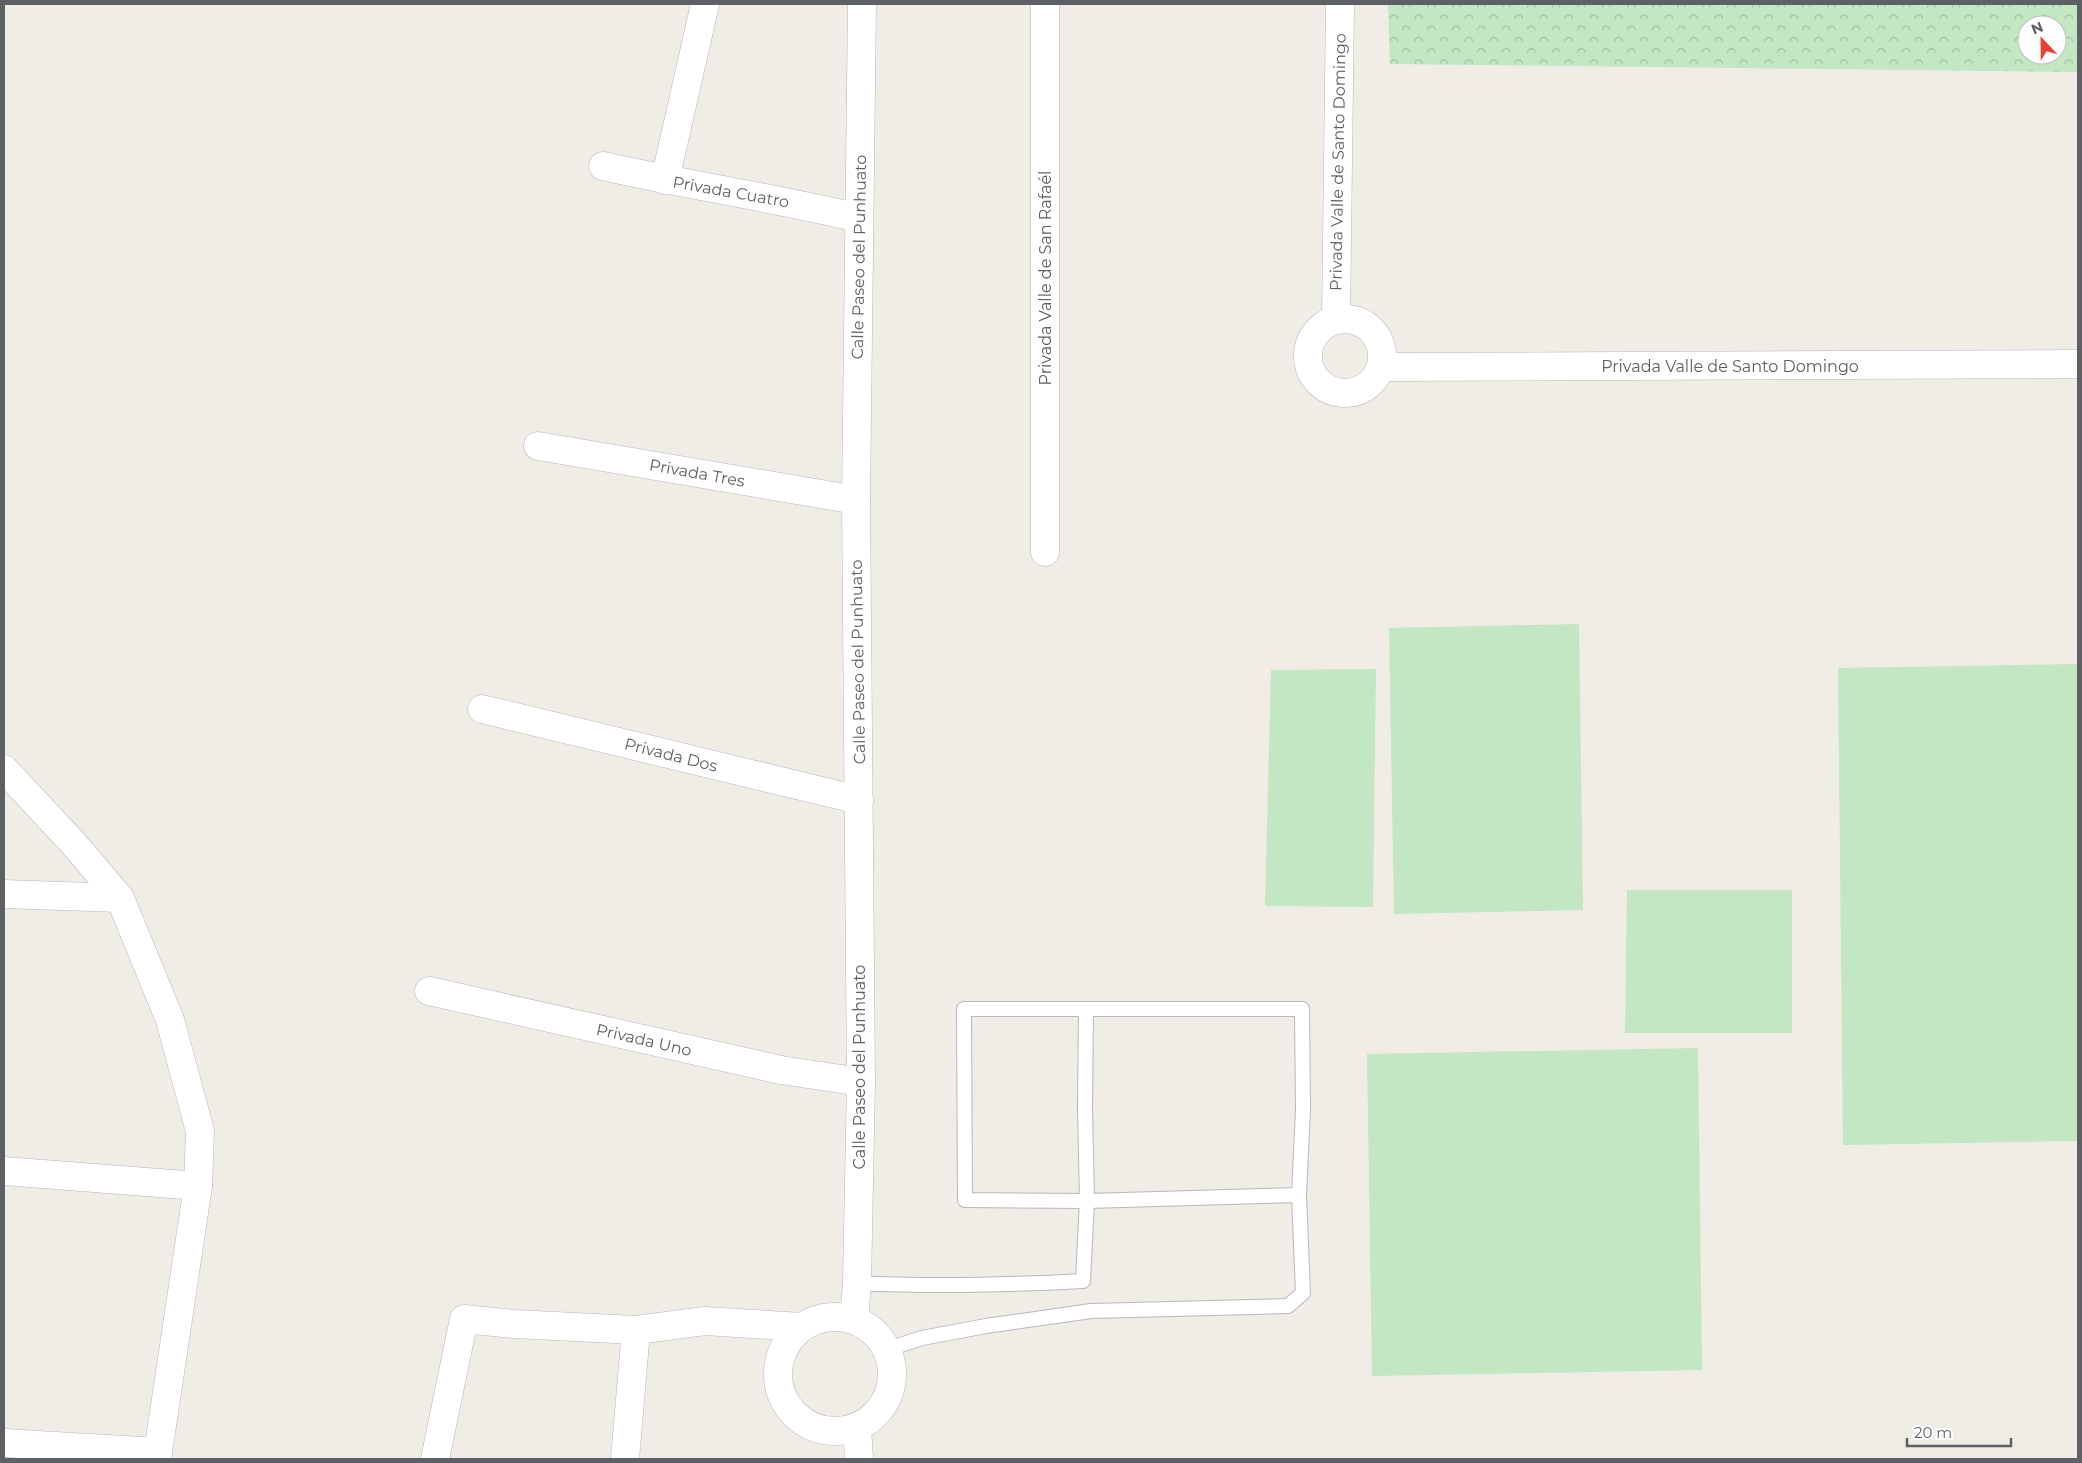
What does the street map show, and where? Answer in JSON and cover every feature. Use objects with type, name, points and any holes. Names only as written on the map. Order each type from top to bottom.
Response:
[{"type":"street","points":[[665,180],[705,4]]},
{"type":"street","name":"Calle Paseo del Punhuato","points":[[854,1320],[857,1283],[860,1082],[856,500],[862,4]]},
{"type":"street","name":"Privada Valle de San Rafaél","points":[[1045,552],[1046,4]]},
{"type":"street","name":"Privada Valle de Santo Domingo","points":[[1336,320],[1340,4]]},
{"type":"street","name":"Privada Cuatro","points":[[603,166],[665,180],[790,202],[859,218]]},
{"type":"street","points":[[1351,319],[1366,325],[1377,336],[1383,351],[1382,367],[1376,379],[1366,388],[1354,393],[1341,394],[1329,390],[1318,383],[1311,372],[1307,359],[1309,346],[1314,335],[1324,326],[1336,320],[1351,319]]},
{"type":"street","name":"Privada Valle de Santo Domingo","points":[[1382,367],[2078,364]]},
{"type":"street","name":"Privada Tres","points":[[538,446],[856,500]]},
{"type":"street","name":"Privada Dos","points":[[482,709],[859,800]]},
{"type":"street","points":[[4,769],[74,844],[120,898],[170,1020],[200,1131],[198,1186],[158,1455],[4,1443]]},
{"type":"street","points":[[4,894],[120,898]]},
{"type":"street","name":"Privada Uno","points":[[429,991],[781,1070],[860,1082]]},
{"type":"street","points":[[4,1172],[198,1186]]},
{"type":"street","points":[[840,1316],[854,1320],[880,1336],[888,1349],[893,1368],[892,1388],[875,1416],[857,1427],[841,1431],[821,1430],[803,1422],[788,1408],[780,1390],[777,1374],[781,1354],[791,1337],[802,1327],[820,1318],[840,1316]]},
{"type":"street","points":[[435,1459],[464,1319],[514,1324],[636,1330],[705,1321],[802,1327]]},
{"type":"street","points":[[625,1459],[636,1330]]},
{"type":"street","points":[[857,1427],[859,1459]]},
{"type":"lane","points":[[888,1349],[922,1338],[986,1326],[1091,1311],[1288,1306],[1304,1293],[1298,1195],[1303,1109],[1302,1009],[964,1009],[965,1200],[1088,1202],[1298,1195]]},
{"type":"lane","points":[[857,1283],[905,1286],[988,1286],[1083,1281],[1088,1202],[1085,1108],[1086,1009]]},
{"type":"green space","points":[[1388,4],[2078,4],[2078,72],[1390,64]]},
{"type":"green space","points":[[1579,624],[1583,910],[1394,914],[1389,628]]},
{"type":"green space","points":[[2078,664],[2078,1141],[1843,1145],[1838,668]]},
{"type":"green space","points":[[1376,669],[1373,907],[1265,906],[1271,670]]},
{"type":"green space","points":[[1627,890],[1792,890],[1792,1033],[1625,1033]]},
{"type":"green space","points":[[1698,1048],[1702,1370],[1372,1376],[1367,1054]]}]
